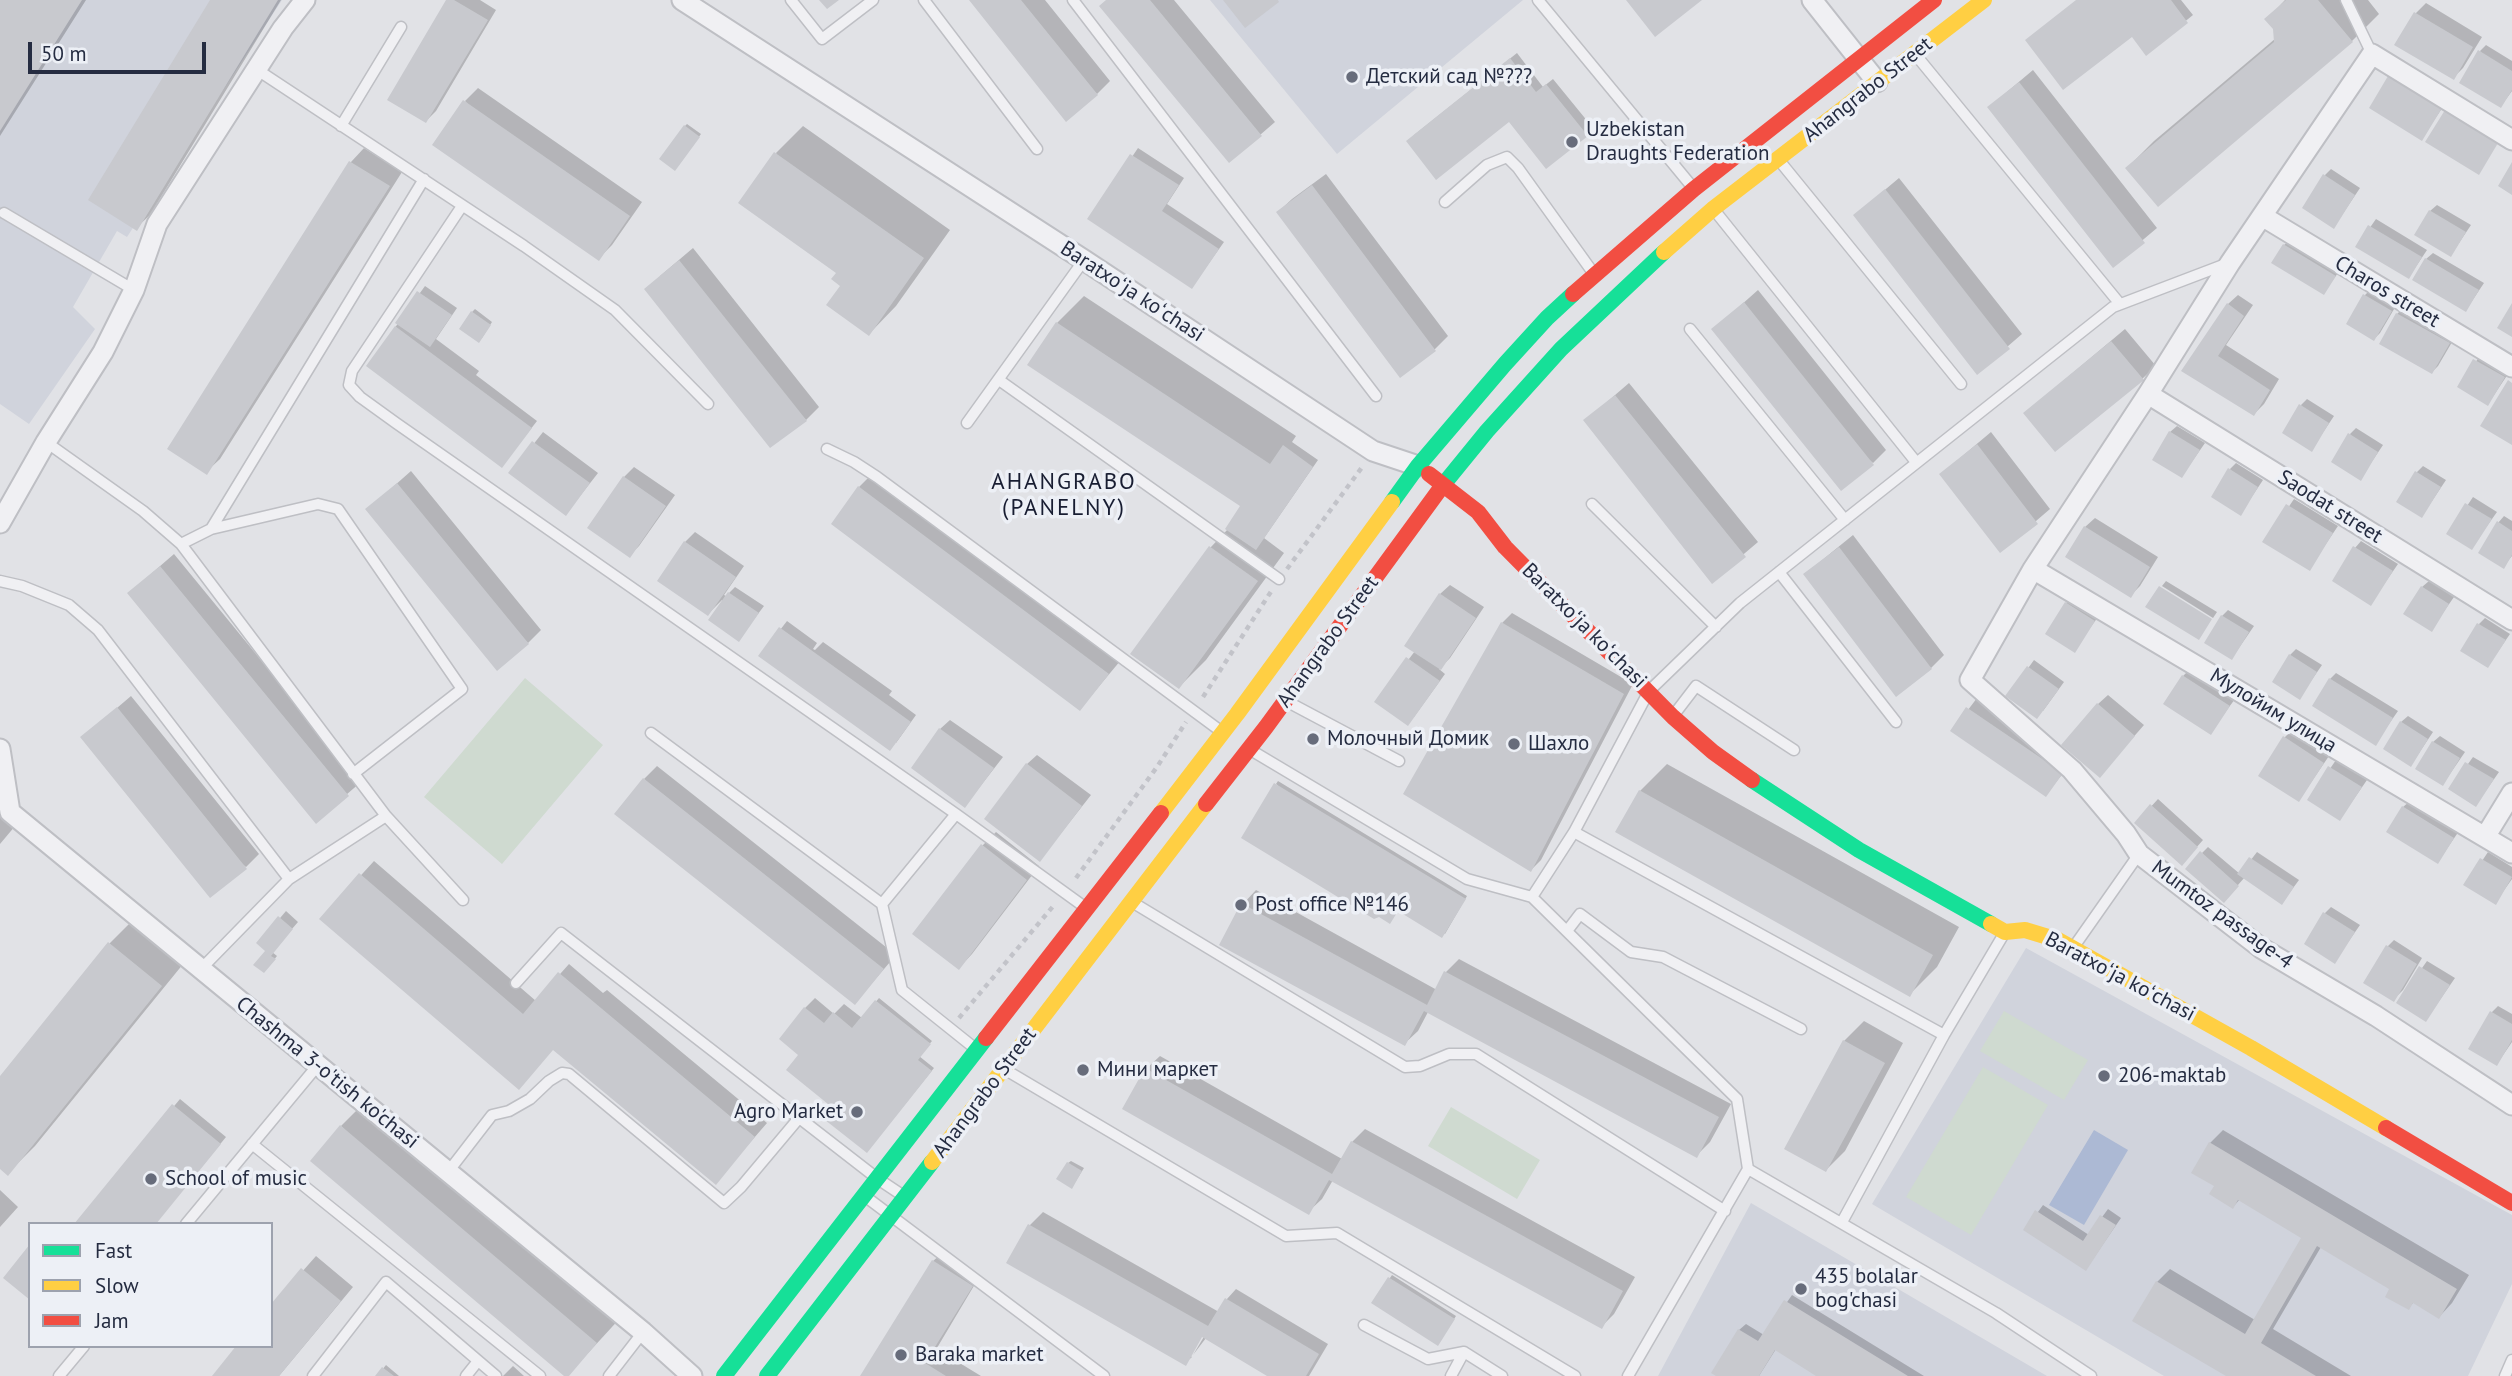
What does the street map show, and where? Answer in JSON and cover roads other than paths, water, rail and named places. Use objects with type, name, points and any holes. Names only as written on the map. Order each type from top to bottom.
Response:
[{"type":"main road","name":"Ahangrabo Street","points":[[724,1376],[1222,733],[1418,466],[1512,356],[1547,318],[1594,274],[1694,189],[1934,0]]},
{"type":"main road","name":"Ahangrabo Street","points":[[767,1376],[1286,701],[1443,485],[1487,431],[1561,349],[1638,274],[1714,208],[1984,0]]},
{"type":"main road","name":"Baratxoʻja koʻchasi","points":[[1418,466],[1478,512],[1505,547],[1673,716],[1713,752],[1747,777],[1836,836],[2005,932],[2025,930],[2043,933],[2073,948],[2251,1048],[2512,1203]]},
{"type":"main road","points":[[1222,733],[1249,749]]},
{"type":"street","points":[[0,523],[46,442],[103,352],[134,290],[157,224],[256,69],[304,0]]},
{"type":"street","name":"Baratxoʻja koʻchasi","points":[[682,0],[1373,451],[1418,466]]},
{"type":"street","points":[[1812,0],[1877,82]]},
{"type":"street","points":[[2033,569],[2230,263],[2372,54],[2512,140]]},
{"type":"street","name":"Charos street","points":[[2262,216],[2512,368]]},
{"type":"street","name":"Saodat street","points":[[2148,394],[2512,620]]},
{"type":"street","name":"Mumtoz passage-4","points":[[2033,569],[1970,680],[2072,770],[2126,834],[2139,854],[2261,948],[2376,1016],[2512,1105]]},
{"type":"street","name":"Мулойим улица","points":[[2033,569],[2512,853]]},
{"type":"street","name":"Chashma 3-o'tish ko'chasi","points":[[0,750],[5,809],[643,1332],[692,1376]]},
{"type":"street","points":[[2485,837],[2512,793]]},
{"type":"lane","points":[[791,0],[822,39],[873,0]]},
{"type":"lane","points":[[924,0],[1037,149]]},
{"type":"lane","points":[[1073,0],[1376,396]]},
{"type":"lane","points":[[1538,0],[1694,189]]},
{"type":"lane","points":[[2346,0],[2372,54]]},
{"type":"lane","points":[[341,126],[401,27]]},
{"type":"lane","points":[[1915,53],[2120,304]]},
{"type":"lane","points":[[256,69],[524,246],[615,310],[708,404]]},
{"type":"lane","points":[[1445,202],[1488,165],[1507,158],[1518,168],[1594,274]]},
{"type":"lane","points":[[1777,159],[1961,384]]},
{"type":"lane","points":[[211,528],[424,179]]},
{"type":"lane","points":[[463,206],[352,371],[349,385],[360,397],[396,423],[956,814],[1086,909]]},
{"type":"lane","points":[[1714,208],[1916,462]]},
{"type":"lane","points":[[4,213],[134,290]]},
{"type":"lane","points":[[967,423],[1084,260]]},
{"type":"lane","points":[[1532,897],[1574,832],[1649,691],[1740,603],[2113,307],[2230,263]]},
{"type":"lane","points":[[1690,329],[1845,520]]},
{"type":"lane","points":[[999,380],[1279,579]]},
{"type":"lane","points":[[46,442],[143,511],[181,544],[386,816],[463,900]]},
{"type":"lane","points":[[827,449],[877,477],[1222,733]]},
{"type":"lane","points":[[181,544],[211,528],[318,504],[338,509],[462,689],[353,774]]},
{"type":"lane","points":[[1592,504],[1716,626]]},
{"type":"lane","points":[[1779,572],[1896,722]]},
{"type":"lane","points":[[0,582],[22,586],[69,605],[98,630],[289,879]]},
{"type":"lane","points":[[1673,716],[1696,685],[1794,750]]},
{"type":"lane","points":[[1286,701],[1399,761]]},
{"type":"lane","points":[[650,733],[881,904],[902,990],[978,1050]]},
{"type":"lane","points":[[1249,749],[1467,879],[1532,897],[1737,1099],[1748,1169],[1628,1376]]},
{"type":"lane","points":[[881,904],[956,814]]},
{"type":"lane","points":[[201,969],[289,879],[386,816]]},
{"type":"lane","points":[[1574,832],[1944,1035]]},
{"type":"lane","points":[[2073,948],[2139,854]]},
{"type":"lane","points":[[1132,902],[1405,1068],[1420,1066],[1449,1054],[1476,1054],[1725,1211]]},
{"type":"lane","points":[[1567,932],[1580,914],[1631,952],[1663,957],[1801,1029]]},
{"type":"lane","points":[[1842,1222],[1944,1035],[2005,932]]},
{"type":"lane","points":[[516,983],[561,933],[878,1179],[905,1197]]},
{"type":"lane","points":[[188,1222],[318,1065]]},
{"type":"lane","points":[[1004,1069],[1286,1236],[1337,1233],[1575,1376]]},
{"type":"lane","points":[[448,1172],[492,1115],[520,1105],[562,1073],[569,1074],[724,1203],[741,1187],[799,1118]]},
{"type":"lane","points":[[252,1144],[540,1376]]},
{"type":"lane","points":[[1748,1169],[1996,1314],[2091,1376]]},
{"type":"lane","points":[[865,1196],[1104,1376]]},
{"type":"lane","points":[[313,1376],[386,1282],[496,1376]]},
{"type":"lane","points":[[1364,1325],[1428,1359],[1464,1352],[1503,1376]]},
{"type":"lane","points":[[609,1376],[643,1332]]},
{"type":"lane","points":[[59,1376],[82,1348]]},
{"type":"lane","points":[[1451,1376],[1464,1352]]},
{"type":"lane","points":[[2505,1376],[2512,1360]]},
{"type":"lane","points":[[466,1376],[478,1361]]},
{"type":"water","points":[[2094,1130],[2128,1150],[2084,1225],[2049,1205]]},
{"type":"place","name":"Детский сад №???","points":[[1352,77]]},
{"type":"place","name":"Uzbekistan Draughts Federation","points":[[1572,142]]},
{"type":"place","name":"Молочный Домик","points":[[1313,739]]},
{"type":"place","name":"Шахло","points":[[1514,744]]},
{"type":"place","name":"Post office №146","points":[[1241,905]]},
{"type":"place","name":"Мини маркет","points":[[1083,1070]]},
{"type":"place","name":"206-maktab","points":[[2104,1076]]},
{"type":"place","name":"Agro Market","points":[[857,1112]]},
{"type":"place","name":"School of music","points":[[151,1179]]},
{"type":"place","name":"435 bolalar bog'chasi","points":[[1801,1289]]},
{"type":"place","name":"Baraka market","points":[[901,1355]]},
{"type":"district","name":"AHANGRABO (PANELNY)","points":[[1064,495]]}]
